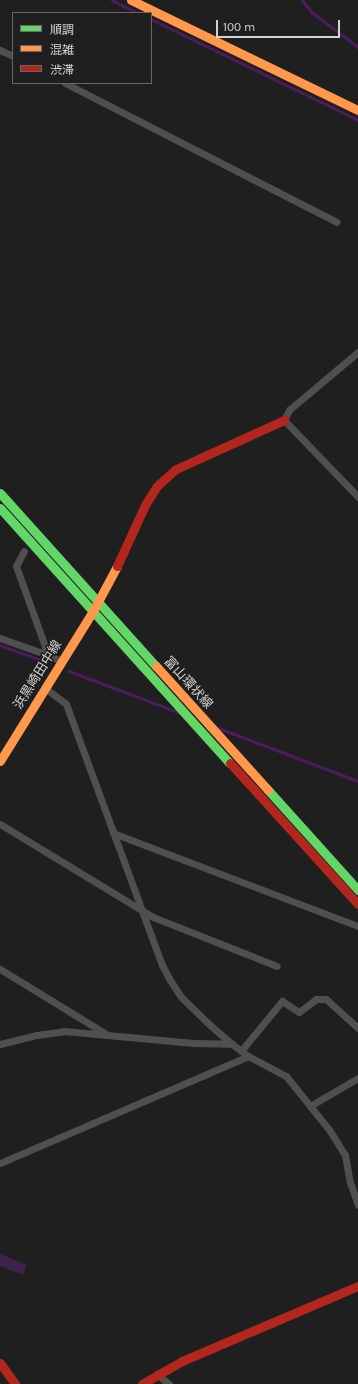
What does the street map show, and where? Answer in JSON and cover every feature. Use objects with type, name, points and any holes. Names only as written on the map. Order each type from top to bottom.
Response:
[{"type":"main road","points":[[131,0],[358,110]]},
{"type":"main road","name":"浜黒崎田中線","points":[[0,761],[96,607],[145,505],[157,486],[166,476],[176,469],[284,420]]},
{"type":"main road","name":"富山環状線","points":[[0,493],[96,607],[358,904]]},
{"type":"main road","name":"富山環状線","points":[[0,508],[96,607],[358,890]]},
{"type":"main road","points":[[142,1384],[182,1361],[358,1286]]},
{"type":"main road","points":[[0,1362],[15,1384]]},
{"type":"street","points":[[0,50],[12,56]]},
{"type":"street","points":[[68,84],[337,222]]},
{"type":"street","points":[[358,352],[289,410],[284,420],[358,497]]},
{"type":"street","points":[[24,552],[16,566],[48,655]]},
{"type":"street","points":[[0,638],[61,661]]},
{"type":"street","points":[[45,688],[66,704],[162,965],[181,997],[210,1025],[241,1051],[286,1076],[310,1106],[345,1155],[350,1182],[358,1205]]},
{"type":"street","points":[[0,824],[153,917],[278,966]]},
{"type":"street","points":[[113,833],[358,926]]},
{"type":"street","points":[[0,969],[108,1035]]},
{"type":"street","points":[[241,1051],[282,1001],[299,1012],[316,1000],[326,1000],[358,1028]]},
{"type":"street","points":[[0,1044],[37,1035],[64,1031],[193,1044],[232,1044]]},
{"type":"street","points":[[0,1163],[248,1056]]},
{"type":"street","points":[[310,1106],[358,1078]]},
{"type":"street","points":[[157,1374],[169,1384]]},
{"type":"shaded area","points":[[0,1254],[27,1265],[23,1275],[0,1266]]},
{"type":"waterway","points":[[112,0],[136,12]]},
{"type":"waterway","points":[[302,0],[312,12],[358,47]]},
{"type":"waterway","points":[[152,19],[358,120]]},
{"type":"waterway","points":[[0,645],[46,662]]},
{"type":"waterway","points":[[69,671],[181,713]]},
{"type":"waterway","points":[[216,727],[358,781]]},
{"type":"traffic: fast","points":[[0,493],[156,666]]},
{"type":"traffic: fast","points":[[0,508],[230,763]]},
{"type":"traffic: fast","points":[[268,790],[358,890]]},
{"type":"traffic: slow","points":[[131,0],[358,110]]},
{"type":"traffic: slow","points":[[0,761],[93,611],[117,566]]},
{"type":"traffic: slow","points":[[156,666],[268,790]]},
{"type":"traffic: jam","points":[[117,566],[145,505],[157,486],[176,469],[284,420]]},
{"type":"traffic: jam","points":[[230,763],[358,904]]},
{"type":"traffic: jam","points":[[142,1384],[182,1361],[358,1286]]},
{"type":"traffic: jam","points":[[0,1363],[15,1384]]}]
